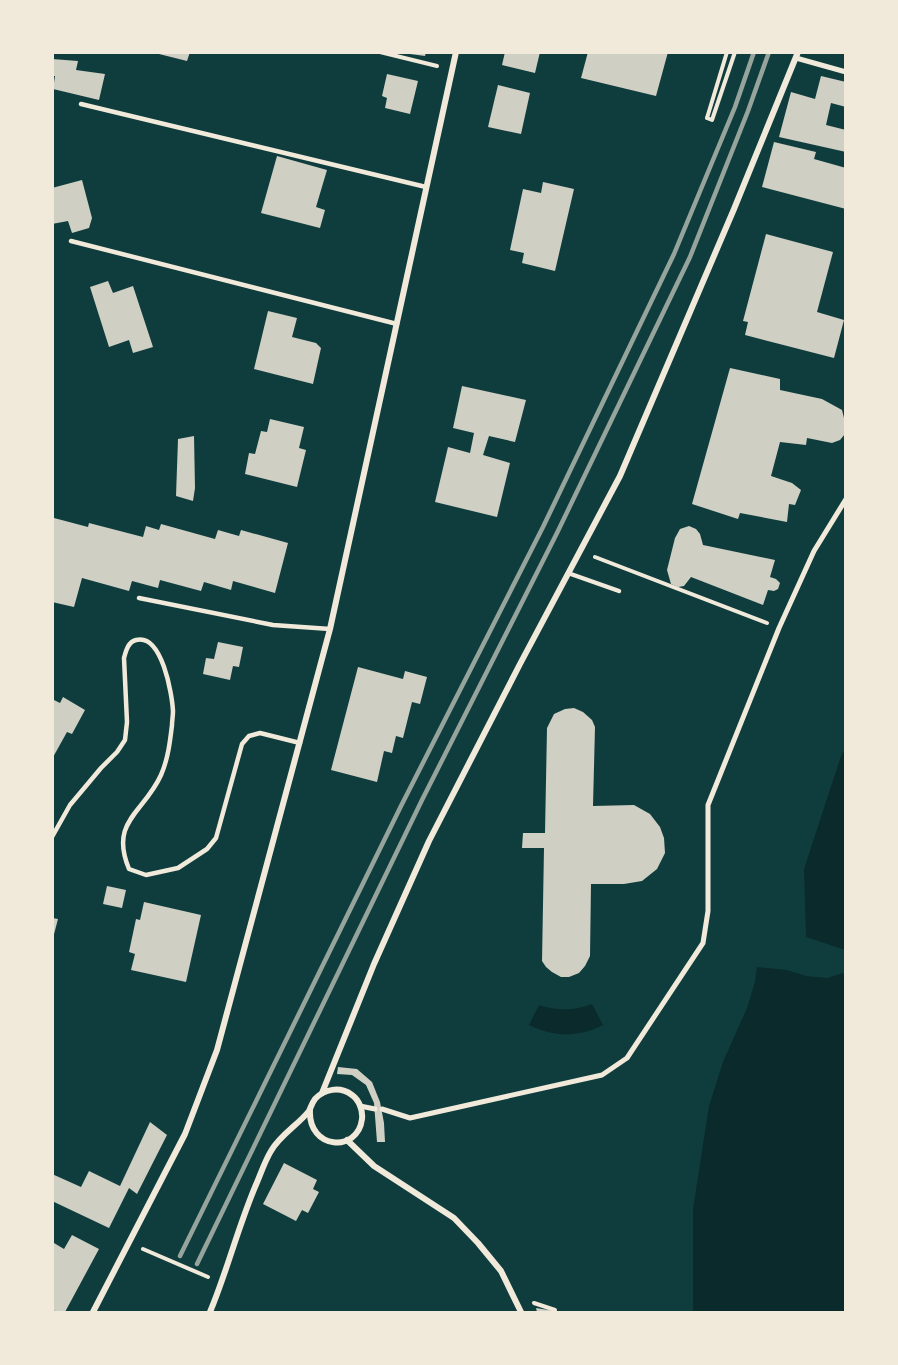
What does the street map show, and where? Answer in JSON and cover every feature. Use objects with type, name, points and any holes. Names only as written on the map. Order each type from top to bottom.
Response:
[{"type":"street","points":[[93,1312],[185,1134],[218,1050],[330,629],[456,52]]},
{"type":"street","points":[[322,1093],[337,1089],[345,1091],[351,1094],[360,1106],[361,1126],[353,1137],[339,1143],[322,1139],[312,1127],[309,1118],[310,1110],[312,1103],[322,1093],[374,964],[429,841],[620,476],[797,55],[846,72]]},
{"type":"street","points":[[382,1109],[410,1118],[602,1075],[627,1058],[703,944],[708,911],[708,805],[779,628],[814,551],[846,499]]},
{"type":"street","points":[[360,1106],[375,1109]]},
{"type":"street","points":[[210,1312],[222,1283],[245,1209],[272,1149],[310,1110]]},
{"type":"street","points":[[347,1140],[374,1166],[453,1218],[478,1243],[501,1272],[521,1312]]},
{"type":"lane","points":[[81,104],[426,188]]},
{"type":"lane","points":[[71,241],[397,324]]},
{"type":"lane","points":[[568,573],[619,591]]},
{"type":"lane","points":[[139,598],[273,625],[330,629]]},
{"type":"lane","points":[[52,837],[70,805],[125,740],[127,722],[124,658],[129,644],[137,640],[144,640],[156,648],[166,672],[173,712],[170,748],[161,775],[148,797],[127,823],[122,840],[123,854],[129,869],[146,875],[178,868],[207,849],[216,838],[242,744],[249,736],[260,733],[300,743]]},
{"type":"path","points":[[380,52],[452,69]]},
{"type":"path","points":[[727,52],[707,118],[712,120],[735,52]]},
{"type":"path","points":[[580,551],[779,628]]},
{"type":"path","points":[[128,1243],[222,1283]]},
{"type":"water","points":[[845,749],[845,950],[806,937],[804,869]]},
{"type":"water","points":[[757,967],[827,978],[845,974],[845,1312],[693,1312],[693,1209],[709,1106],[723,1062],[747,1008]]},
{"type":"water","points":[[592,1004],[603,1025],[594,1029],[575,1034],[557,1034],[529,1025],[539,1005],[566,1009]]},
{"type":"building","points":[[151,52],[190,52],[187,61]]},
{"type":"building","points":[[410,52],[426,52],[425,56],[410,54]]},
{"type":"building","points":[[505,52],[540,52],[535,73],[502,65]]},
{"type":"building","points":[[588,52],[668,52],[656,96],[581,78]]},
{"type":"building","points":[[52,59],[78,61],[76,70],[105,74],[99,100],[53,89],[55,76],[52,76]]},
{"type":"building","points":[[387,74],[418,81],[410,114],[385,108],[387,98],[382,96]]},
{"type":"building","points":[[821,76],[846,82],[846,107],[831,103],[826,125],[846,130],[846,152],[779,137],[791,92],[815,99]]},
{"type":"building","points":[[498,85],[530,93],[521,134],[488,127]]},
{"type":"building","points":[[774,142],[816,152],[814,159],[846,168],[846,209],[762,187]]},
{"type":"building","points":[[277,156],[327,170],[316,207],[325,210],[320,228],[261,213]]},
{"type":"building","points":[[82,180],[92,218],[89,228],[72,233],[68,221],[52,224],[52,188]]},
{"type":"building","points":[[543,182],[574,189],[555,271],[522,263],[524,253],[510,250],[523,189],[541,193]]},
{"type":"building","points":[[766,234],[833,252],[817,312],[844,320],[834,358],[745,335],[748,322],[743,321]]},
{"type":"building","points":[[108,281],[113,293],[133,286],[153,347],[133,353],[129,340],[109,347],[90,287]]},
{"type":"building","points":[[268,311],[297,318],[292,337],[316,343],[321,348],[313,384],[254,369]]},
{"type":"building","points":[[730,368],[780,379],[780,390],[822,399],[842,410],[845,434],[840,440],[832,443],[807,438],[806,445],[780,442],[771,476],[792,483],[801,490],[795,505],[789,504],[787,522],[740,513],[738,519],[692,504]]},
{"type":"building","points":[[462,386],[526,400],[515,442],[489,436],[483,455],[510,463],[497,517],[435,502],[448,447],[470,453],[474,433],[453,428]]},
{"type":"building","points":[[270,419],[304,427],[299,448],[306,450],[297,487],[245,474],[249,453],[255,454],[261,431],[267,432]]},
{"type":"building","points":[[194,436],[193,501],[176,496],[178,439]]},
{"type":"building","points":[[54,518],[88,527],[89,523],[143,537],[146,526],[159,530],[161,524],[215,539],[218,530],[239,536],[241,530],[288,543],[275,593],[233,581],[231,590],[204,582],[201,591],[160,580],[158,588],[132,581],[129,591],[82,578],[74,607],[52,602],[52,525]]},
{"type":"building","points":[[689,526],[700,534],[703,545],[775,560],[770,577],[780,583],[778,589],[768,590],[763,605],[691,577],[684,586],[678,587],[671,584],[667,570],[675,538],[680,529]]},
{"type":"building","points":[[218,642],[243,647],[239,667],[233,666],[230,680],[203,674],[206,658],[214,659]]},
{"type":"building","points":[[358,667],[403,679],[405,671],[427,677],[420,704],[412,702],[403,738],[396,736],[392,753],[384,751],[377,782],[331,770]]},
{"type":"building","points":[[63,697],[85,710],[72,734],[67,732],[52,759],[52,699],[60,703]]},
{"type":"building","points":[[574,708],[592,720],[595,727],[593,806],[634,805],[650,814],[660,827],[664,838],[665,853],[657,869],[642,881],[624,884],[591,884],[590,956],[579,973],[561,977],[546,967],[542,961],[544,848],[522,848],[523,833],[545,833],[547,728],[554,714]]},
{"type":"building","points":[[107,886],[126,890],[122,908],[103,904]]},
{"type":"building","points":[[144,902],[201,915],[186,982],[131,970],[135,954],[129,952],[136,919],[140,920]]},
{"type":"building","points":[[52,918],[58,919],[53,938],[52,938]]},
{"type":"building","points":[[338,1067],[357,1069],[372,1082],[380,1102],[385,1142],[377,1142],[374,1103],[366,1085],[352,1075],[337,1074]]},
{"type":"building","points":[[150,1122],[167,1135],[137,1194],[129,1188],[109,1228],[52,1201],[52,1174],[81,1187],[89,1171],[120,1186]]},
{"type":"building","points":[[284,1163],[317,1180],[313,1189],[319,1192],[308,1213],[302,1210],[296,1221],[263,1204]]},
{"type":"building","points":[[72,1235],[99,1249],[65,1312],[58,1312],[52,1310],[52,1245],[54,1243],[64,1249]]},
{"type":"building","points":[[536,1308],[555,1311],[555,1312],[537,1312]]},
{"type":"railway","points":[[180,1256],[401,806],[543,527],[674,254],[735,107],[754,52]]},
{"type":"railway","points":[[197,1264],[422,800],[557,533],[690,257],[769,52]]}]
